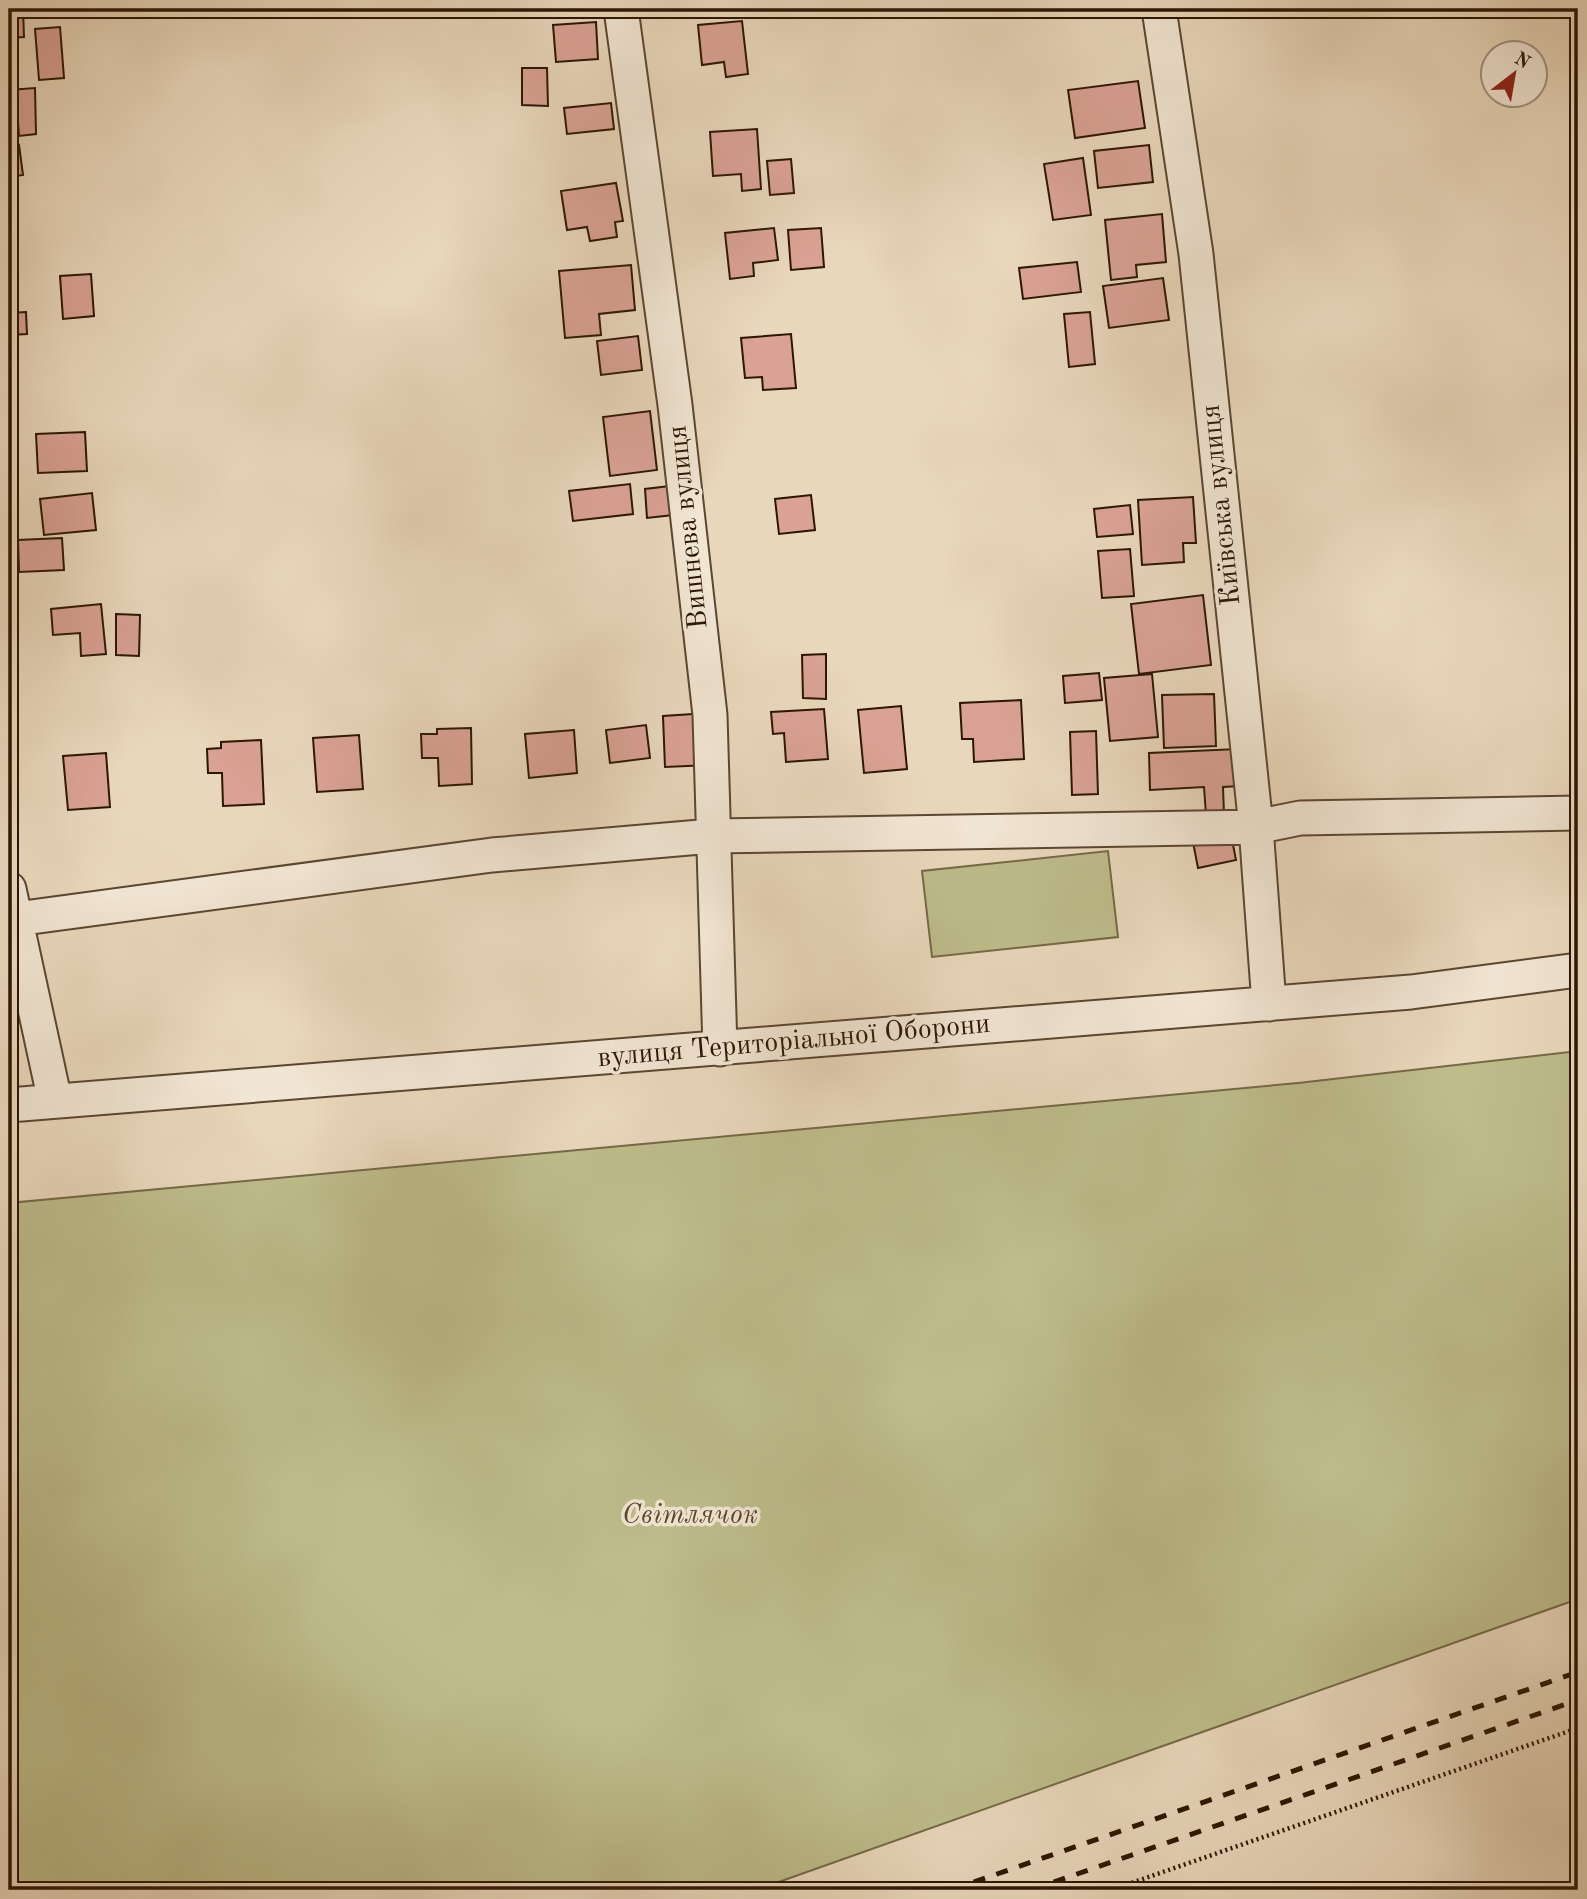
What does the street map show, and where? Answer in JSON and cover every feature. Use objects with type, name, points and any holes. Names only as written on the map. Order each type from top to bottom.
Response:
[{"type":"street","name":"Вишнева вулиця","points":[[621,9],[675,405],[710,715],[720,1049]]},
{"type":"street","name":"Київська вулиця","points":[[1159,9],[1196,254],[1256,827],[1269,1004]]},
{"type":"street","points":[[13,921],[492,855],[712,836],[1256,827],[1300,818],[1578,813]]},
{"type":"street","points":[[9,888],[13,921],[55,1101]]},
{"type":"street","name":"вулиця Територіальної Оборони","points":[[9,1105],[1410,992],[1578,970]]},
{"type":"path","points":[[1111,1890],[1578,1728]]},
{"type":"green space","points":[[1108,851],[1118,937],[932,957],[922,871]]},
{"type":"green space","name":"Світлячок","points":[[1578,1051],[1578,1599],[756,1890],[9,1890],[9,1203],[1298,1083]]},
{"type":"building","points":[[9,9],[23,9],[24,37],[9,38]]},
{"type":"building","points":[[742,21],[748,74],[726,77],[724,62],[702,65],[698,25]]},
{"type":"building","points":[[596,22],[598,59],[556,62],[553,25]]},
{"type":"building","points":[[60,27],[64,78],[39,80],[35,29]]},
{"type":"building","points":[[522,68],[547,68],[548,106],[522,105]]},
{"type":"building","points":[[1138,81],[1145,128],[1075,138],[1068,90]]},
{"type":"building","points":[[35,88],[36,134],[19,136],[18,122],[9,123],[9,90]]},
{"type":"building","points":[[611,103],[614,129],[567,134],[564,108]]},
{"type":"building","points":[[757,129],[761,189],[742,191],[741,174],[713,176],[710,132]]},
{"type":"building","points":[[19,145],[23,175],[9,177],[9,147]]},
{"type":"building","points":[[1149,145],[1153,182],[1098,188],[1094,151]]},
{"type":"building","points":[[1083,158],[1091,215],[1053,220],[1044,164]]},
{"type":"building","points":[[791,159],[794,193],[770,195],[767,161]]},
{"type":"building","points":[[616,183],[623,221],[615,222],[617,237],[590,241],[587,227],[567,230],[561,191]]},
{"type":"building","points":[[1162,214],[1166,262],[1136,265],[1137,277],[1111,280],[1105,220]]},
{"type":"building","points":[[774,228],[778,260],[753,263],[754,276],[730,279],[725,233]]},
{"type":"building","points":[[821,228],[824,267],[791,270],[788,230]]},
{"type":"building","points":[[1077,262],[1081,292],[1023,299],[1019,268]]},
{"type":"building","points":[[631,265],[635,310],[599,314],[601,335],[565,338],[559,271]]},
{"type":"building","points":[[91,274],[94,316],[63,319],[60,276]]},
{"type":"building","points":[[1163,278],[1169,320],[1109,328],[1103,286]]},
{"type":"building","points":[[26,312],[27,334],[9,335],[9,313]]},
{"type":"building","points":[[1090,312],[1095,364],[1069,367],[1064,314]]},
{"type":"building","points":[[791,334],[796,388],[763,390],[762,377],[745,378],[741,338]]},
{"type":"building","points":[[638,336],[642,370],[601,375],[597,341]]},
{"type":"building","points":[[650,411],[657,470],[610,476],[603,417]]},
{"type":"building","points":[[85,432],[87,471],[38,473],[36,434]]},
{"type":"building","points":[[630,484],[633,514],[573,521],[569,491]]},
{"type":"building","points":[[678,485],[682,514],[647,518],[645,489]]},
{"type":"building","points":[[92,493],[96,530],[44,535],[40,499]]},
{"type":"building","points":[[811,495],[815,530],[779,534],[775,499]]},
{"type":"building","points":[[1193,497],[1196,543],[1183,543],[1184,562],[1142,565],[1138,500]]},
{"type":"building","points":[[1130,505],[1133,534],[1097,537],[1094,509]]},
{"type":"building","points":[[62,538],[64,570],[19,572],[18,540]]},
{"type":"building","points":[[1130,549],[1134,596],[1102,598],[1098,551]]},
{"type":"building","points":[[1203,595],[1211,665],[1139,674],[1131,604]]},
{"type":"building","points":[[101,604],[106,654],[81,656],[80,633],[53,635],[51,609]]},
{"type":"building","points":[[116,614],[140,615],[139,656],[116,655]]},
{"type":"building","points":[[826,654],[826,699],[803,698],[802,655]]},
{"type":"building","points":[[1099,673],[1102,700],[1065,703],[1063,676]]},
{"type":"building","points":[[1152,674],[1158,737],[1110,741],[1104,678]]},
{"type":"building","points":[[1214,694],[1216,746],[1164,748],[1162,695]]},
{"type":"building","points":[[1021,700],[1024,759],[974,762],[973,739],[962,739],[960,703]]},
{"type":"building","points":[[901,706],[907,769],[864,773],[858,710]]},
{"type":"building","points":[[824,709],[828,759],[786,762],[784,733],[773,734],[771,712]]},
{"type":"building","points":[[708,713],[710,765],[665,767],[663,716]]},
{"type":"building","points":[[646,725],[650,758],[610,763],[606,730]]},
{"type":"building","points":[[471,728],[472,784],[439,786],[438,758],[422,758],[421,734],[437,734],[437,729]]},
{"type":"building","points":[[574,730],[577,773],[529,778],[525,734]]},
{"type":"building","points":[[1096,731],[1098,794],[1072,795],[1070,732]]},
{"type":"building","points":[[359,735],[363,789],[317,792],[313,738]]},
{"type":"building","points":[[261,740],[264,804],[223,806],[222,773],[208,773],[207,749],[221,748],[221,742]]},
{"type":"building","points":[[1238,749],[1240,786],[1223,787],[1224,814],[1206,815],[1204,787],[1150,790],[1149,753]]},
{"type":"building","points":[[106,753],[110,807],[68,810],[63,756]]},
{"type":"building","points":[[1230,829],[1236,860],[1198,868],[1192,837]]},
{"type":"railway","points":[[951,1890],[1578,1672]]},
{"type":"railway","points":[[1031,1890],[1578,1700]]}]
